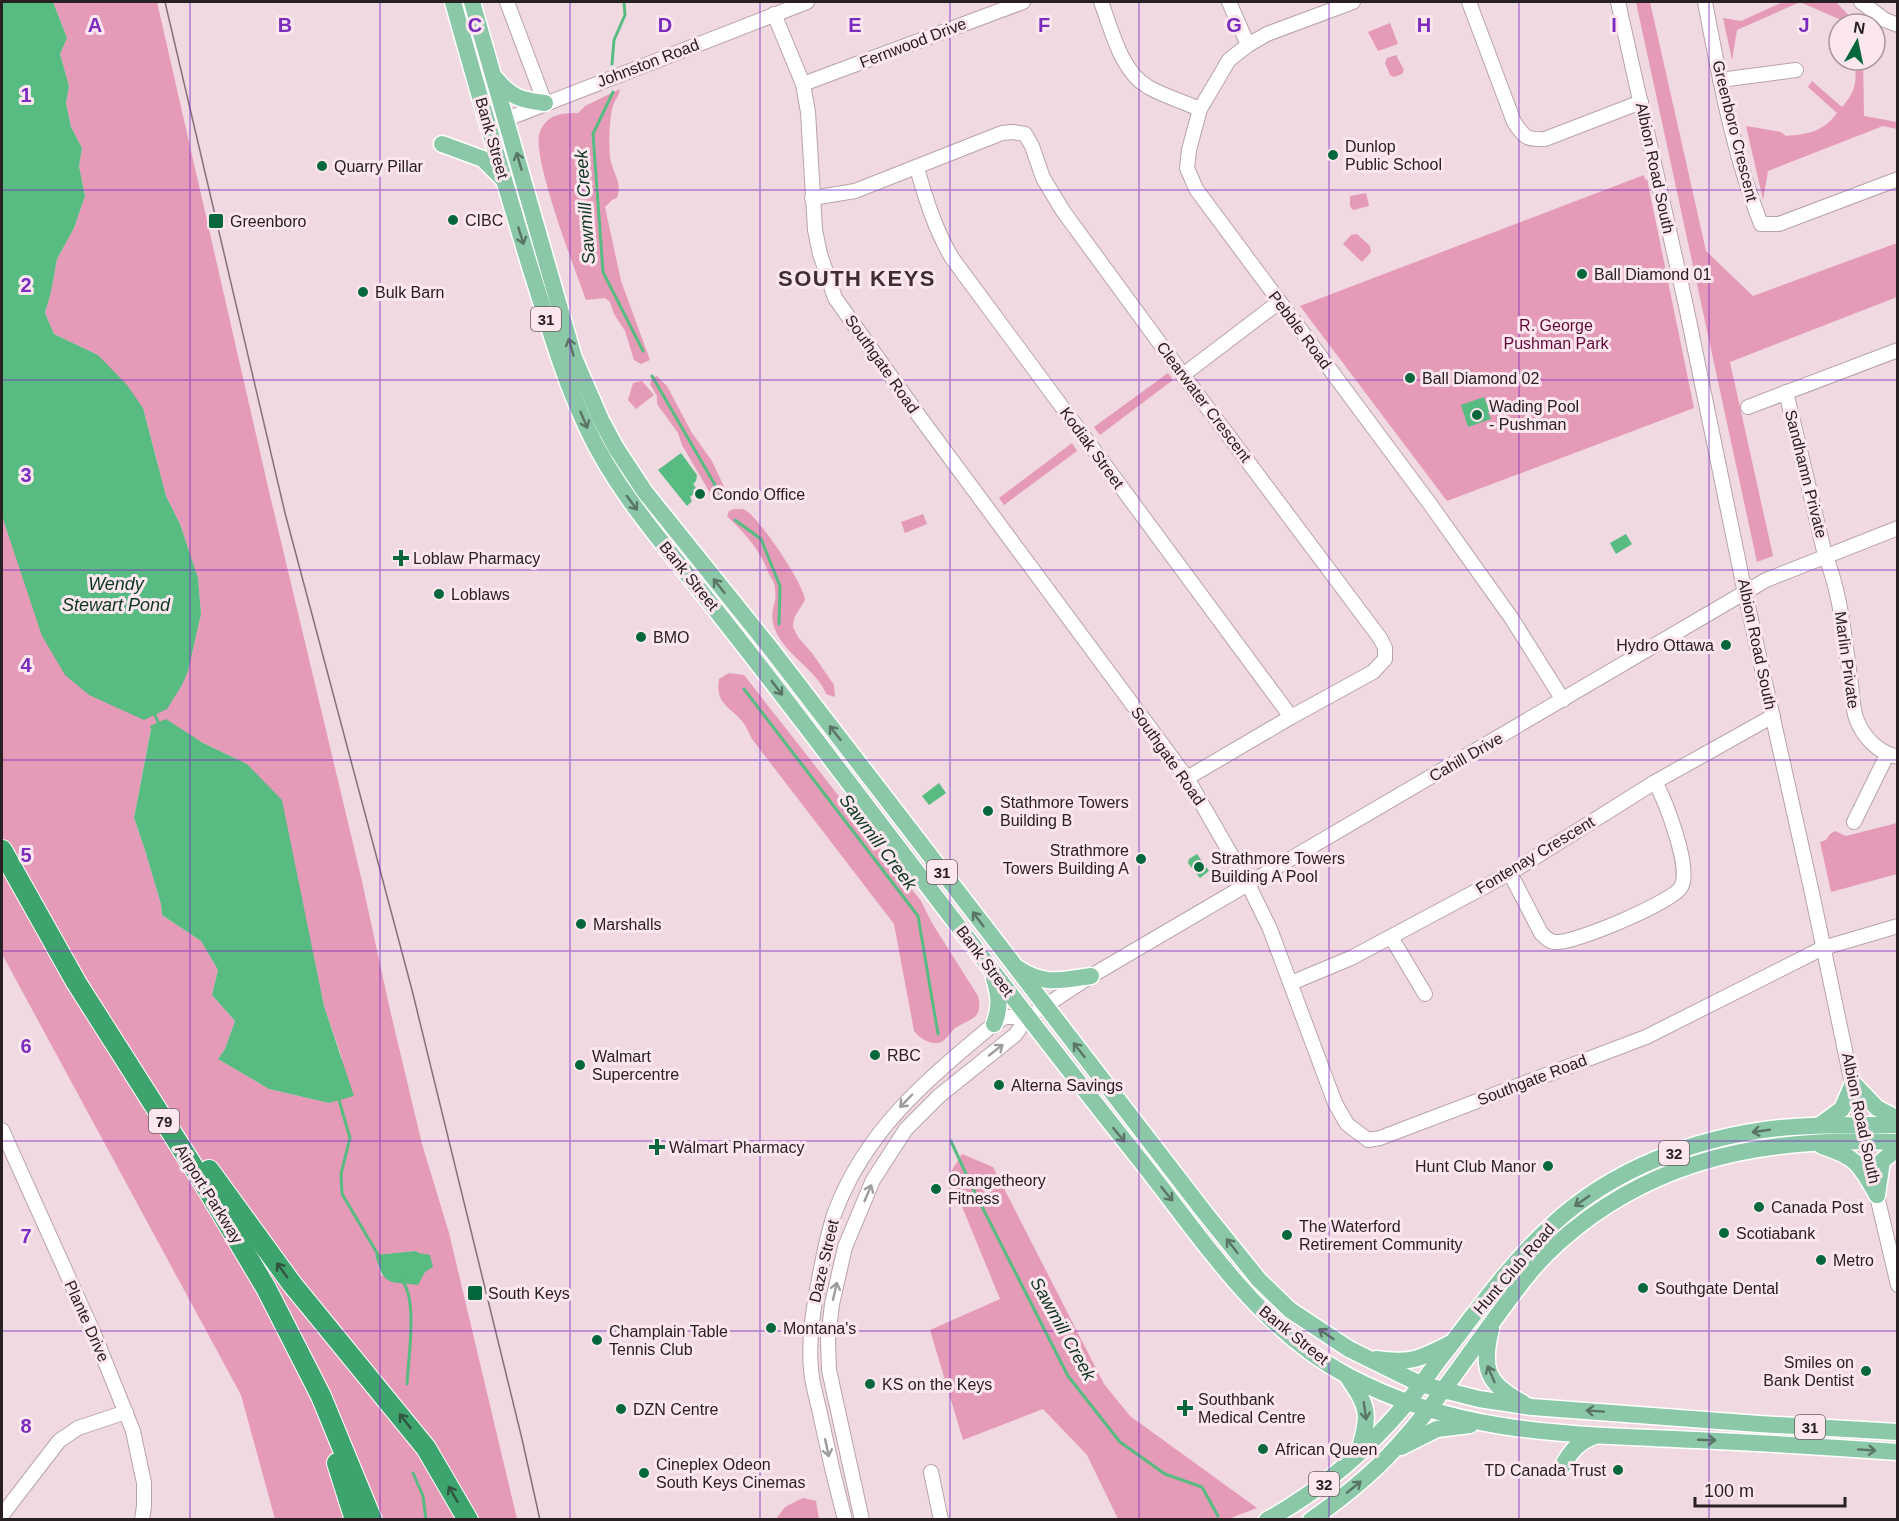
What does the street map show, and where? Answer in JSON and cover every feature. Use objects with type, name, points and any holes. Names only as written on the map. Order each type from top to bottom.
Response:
[{"type":"highway","name":"Airport Parkway","points":[[2,850],[76,982],[203,1182],[281,1315],[321,1396],[372,1520]]},
{"type":"highway","points":[[76,982],[292,1284],[426,1448],[468,1520]]},
{"type":"highway","points":[[251,1262],[319,1414],[355,1520]]},
{"type":"main road","name":"Bank Street","points":[[453,2],[558,358],[600,454],[627,495],[1095,1104],[1258,1308],[1346,1375],[1407,1403],[1482,1424],[1520,1430],[1758,1442],[1898,1452]]},
{"type":"main road","name":"Bank Street","points":[[472,2],[574,358],[616,448],[645,492],[1259,1280],[1290,1310],[1363,1357],[1420,1384],[1479,1399],[1532,1407],[1759,1424],[1897,1431]]},
{"type":"main road","points":[[495,78],[508,94],[522,100],[545,104]]},
{"type":"main road","points":[[442,144],[483,159],[504,180]]},
{"type":"main road","points":[[741,641],[756,632]]},
{"type":"main road","points":[[1013,965],[1032,978],[1050,982],[1091,976]]},
{"type":"main road","points":[[991,969],[1000,1009],[994,1024]]},
{"type":"main road","points":[[1820,1125],[1842,1109],[1853,1083],[1876,1108],[1898,1119]]},
{"type":"main road","points":[[1095,1104],[1113,1094]]},
{"type":"main road","name":"Hunt Club Road","points":[[1267,1520],[1286,1515],[1377,1436],[1407,1403],[1452,1342],[1529,1247],[1565,1214],[1621,1176],[1684,1148],[1763,1130],[1820,1125],[1898,1142]]},
{"type":"main road","name":"Hunt Club Road","points":[[1311,1520],[1361,1482],[1393,1452],[1443,1390],[1527,1275],[1579,1225],[1626,1194],[1679,1169],[1717,1157],[1767,1147],[1810,1143],[1898,1125]]},
{"type":"main road","points":[[1810,1143],[1839,1151],[1852,1158],[1862,1168],[1877,1195]]},
{"type":"main road","points":[[1877,1195],[1882,1161],[1898,1148]]},
{"type":"main road","points":[[1190,1223],[1205,1213]]},
{"type":"main road","points":[[1276,1322],[1290,1310]]},
{"type":"main road","points":[[1494,1321],[1486,1352],[1491,1377],[1499,1388],[1532,1407]]},
{"type":"main road","points":[[1363,1357],[1387,1361],[1414,1360],[1452,1342]]},
{"type":"main road","points":[[1346,1375],[1366,1408],[1366,1428],[1359,1451]]},
{"type":"main road","points":[[1560,1432],[1563,1409]]},
{"type":"main road","points":[[1393,1452],[1437,1429],[1482,1424]]},
{"type":"main road","points":[[1758,1442],[1759,1424]]},
{"type":"main road","points":[[1562,1467],[1582,1440],[1599,1435]]},
{"type":"street","points":[[507,2],[545,104]]},
{"type":"street","name":"Johnston Road","points":[[489,126],[807,2]]},
{"type":"street","name":"Fernwood Drive","points":[[803,84],[1023,2]]},
{"type":"street","points":[[1101,2],[1124,60],[1139,79],[1148,87],[1200,110]]},
{"type":"street","points":[[1229,2],[1248,45]]},
{"type":"street","name":"Pebble Road","points":[[1353,2],[1267,34],[1229,60],[1200,110],[1189,150],[1187,168],[1196,189],[1393,453],[1491,590],[1563,700]]},
{"type":"street","points":[[1469,2],[1514,122],[1523,135],[1533,139],[1545,139],[1641,102]]},
{"type":"street","name":"Albion Road South","points":[[1618,2],[1745,593],[1898,1285]]},
{"type":"street","name":"Greenboro Crescent","points":[[1705,2],[1720,80],[1749,194],[1761,224],[1779,224],[1898,179]]},
{"type":"street","points":[[1861,2],[1885,20],[1898,25]]},
{"type":"street","name":"Southgate Road","points":[[774,14],[803,84],[808,112],[814,230],[819,254],[835,298],[922,420],[1188,778],[1248,884],[1270,929],[1335,1103],[1347,1124],[1368,1140],[1380,1138],[1646,1037],[1823,948]]},
{"type":"street","points":[[1720,80],[1796,70]]},
{"type":"street","name":"Clearwater Crescent","points":[[812,198],[855,191],[1002,134],[1013,132],[1025,134],[1050,192],[1183,375],[1380,638],[1385,648],[1385,659],[1373,672],[1188,778]]},
{"type":"street","name":"Kodiak Street","points":[[917,168],[931,217],[952,258],[1291,717]]},
{"type":"street","points":[[1183,375],[1279,302]]},
{"type":"street","name":"Sandhamn Private","points":[[1749,407],[1898,350]]},
{"type":"street","name":"Sandhamn Private","points":[[1786,392],[1825,555]]},
{"type":"street","name":"Cahill Drive","points":[[1045,1006],[1091,976],[1766,580],[1898,528]]},
{"type":"street","name":"Marlin Private","points":[[1825,555],[1832,573],[1842,617],[1856,717],[1864,735],[1879,750],[1892,756],[1854,822]]},
{"type":"street","name":"Fontenay Crescent","points":[[1291,983],[1352,958],[1510,873],[1655,782],[1773,716]]},
{"type":"street","points":[[1510,873],[1541,933],[1548,940],[1556,942],[1570,940],[1635,915],[1672,896],[1681,888],[1684,877],[1683,865],[1668,808],[1655,782]]},
{"type":"street","points":[[1823,948],[1898,926]]},
{"type":"street","points":[[1391,938],[1425,994]]},
{"type":"street","name":"Daze Street","points":[[862,1520],[829,1370],[828,1339],[832,1304],[845,1246],[873,1180],[906,1129],[960,1078],[1015,1035],[1028,1017],[1045,1006]]},
{"type":"street","name":"Daze Street","points":[[845,1520],[833,1476],[811,1371],[810,1349],[813,1309],[835,1212],[851,1178],[884,1126],[922,1084],[1005,1017],[1028,1017]]},
{"type":"street","points":[[946,1064],[960,1078]]},
{"type":"street","name":"Plante Drive","points":[[2,1130],[94,1334],[133,1431],[144,1483],[142,1520]]},
{"type":"street","points":[[827,1241],[845,1246]]},
{"type":"street","points":[[811,1371],[829,1370]]},
{"type":"street","points":[[2,1515],[59,1441],[78,1428],[126,1412]]},
{"type":"street","points":[[833,1476],[852,1471]]},
{"type":"street","points":[[931,1472],[941,1520]]},
{"type":"green space","points":[[53,2],[157,2],[390,1010],[422,1144],[449,1233],[517,1519],[275,1519],[241,1395],[2,954],[2,516],[24,578],[182,685],[201,614],[198,578],[180,524],[166,496],[143,408],[98,355],[54,334],[45,313],[57,259],[74,228],[85,196],[79,166],[82,148],[71,127],[66,103],[69,86],[60,54],[67,38]],"holes":[[[166,721],[203,743],[247,764],[300,892],[324,1006],[342,1058],[329,1103],[269,1089],[218,1059],[225,1049],[235,1021],[212,995],[218,970],[201,941],[162,915],[161,904],[134,818],[151,728]],[[416,1251],[419,1253],[381,1276],[376,1255]]]},
{"type":"green space","points":[[1636,2],[1650,2],[1706,251],[1753,296],[1897,243],[1897,297],[1730,362],[1773,556],[1757,562]]},
{"type":"green space","points":[[1783,2],[1800,2],[1737,30],[1732,60],[1723,18],[1741,21]]},
{"type":"green space","points":[[1800,2],[1836,2],[1846,12],[1827,12],[1827,14]]},
{"type":"green space","points":[[1390,23],[1398,44],[1378,51],[1368,32]]},
{"type":"green space","points":[[1396,55],[1404,70],[1402,74],[1394,77],[1390,75],[1385,63],[1387,58]]},
{"type":"green space","points":[[1856,72],[1863,72],[1864,116],[1897,122],[1897,129],[1883,126],[1768,171],[1763,200],[1746,126],[1781,132],[1786,136],[1809,133],[1821,128],[1837,113],[1808,87],[1812,81],[1842,107],[1850,96]]},
{"type":"green space","points":[[620,89],[611,113],[609,141],[618,193],[617,198],[605,207],[621,281],[650,360],[641,364],[634,360],[625,331],[614,314],[610,302],[605,298],[586,300],[556,214],[542,164],[539,144],[540,132],[551,118],[561,114],[578,113],[585,106]]},
{"type":"green space","name":"R. George Pushman Park","points":[[1644,175],[1645,180],[1647,179],[1694,408],[1447,501],[1300,306]]},
{"type":"green space","points":[[1366,193],[1369,206],[1353,210],[1350,206],[1350,196]]},
{"type":"green space","points":[[1357,234],[1370,246],[1371,252],[1362,262],[1343,244],[1351,235]]},
{"type":"green space","points":[[1168,373],[1173,380],[1100,435],[1094,427]]},
{"type":"green space","points":[[657,376],[667,386],[692,433],[712,461],[726,491],[714,498],[682,445],[678,433],[657,404],[657,396],[650,384],[652,378]]},
{"type":"green space","points":[[642,381],[654,395],[636,409],[628,400],[633,383]]},
{"type":"green space","points":[[1072,443],[1077,451],[1004,505],[999,498]]},
{"type":"green space","points":[[745,510],[763,528],[798,581],[805,600],[794,618],[793,627],[834,685],[835,697],[826,694],[817,679],[777,634],[772,619],[774,584],[756,549],[727,516],[729,511]]},
{"type":"green space","points":[[923,514],[927,524],[905,533],[901,522]]},
{"type":"green space","points":[[729,673],[744,675],[921,901],[932,923],[978,996],[979,1011],[976,1015],[958,1026],[941,1042],[926,1041],[914,1031],[894,924],[752,739],[742,721],[721,699],[719,679]]},
{"type":"green space","points":[[1897,823],[1897,874],[1831,892],[1820,842],[1826,840],[1835,831],[1846,836]]},
{"type":"green space","points":[[962,1154],[993,1167],[1104,1384],[1130,1416],[1257,1508],[1228,1519],[1118,1519],[1087,1455],[1043,1409],[963,1440],[930,1330],[1000,1299],[949,1175]]},
{"type":"green space","points":[[803,1498],[816,1501],[819,1519],[776,1519],[785,1507]]},
{"type":"water","name":"Wendy Stewart Pond","points":[[2,2],[53,2],[67,38],[60,54],[69,86],[66,103],[71,127],[82,148],[79,166],[85,196],[74,228],[57,259],[45,313],[54,334],[98,355],[127,385],[143,408],[166,496],[180,524],[198,578],[201,614],[188,671],[167,709],[144,720],[89,695],[65,675],[42,636],[2,516]]},
{"type":"water","name":"Wading Pool - Pushman","points":[[1484,397],[1486,403],[1489,402],[1492,411],[1488,412],[1491,419],[1468,427],[1461,405]]},
{"type":"water","points":[[681,453],[697,475],[693,484],[696,488],[693,490],[695,493],[690,497],[692,501],[687,506],[658,470]]},
{"type":"water","points":[[1626,534],[1632,544],[1616,554],[1610,543]]},
{"type":"water","points":[[166,719],[203,743],[247,764],[282,800],[324,1006],[354,1096],[329,1103],[269,1089],[218,1059],[225,1049],[235,1021],[212,995],[218,970],[201,941],[162,915],[161,904],[134,818],[150,726]]},
{"type":"water","points":[[939,783],[946,793],[929,805],[922,796]]},
{"type":"water","name":"Strathmore Towers Building A Pool","points":[[1197,854],[1209,871],[1200,878],[1188,863],[1189,859]]},
{"type":"water","points":[[416,1251],[430,1255],[433,1267],[425,1272],[418,1285],[393,1282],[385,1278],[375,1255]]},
{"type":"waterway","name":"Sawmill Creek","points":[[612,64],[614,40],[625,15],[624,2]]},
{"type":"waterway","name":"Sawmill Creek","points":[[613,92],[593,134],[603,272],[643,351]]},
{"type":"waterway","name":"Sawmill Creek","points":[[652,376],[722,497]]},
{"type":"waterway","name":"Sawmill Creek","points":[[735,520],[761,539],[780,586],[779,624]]},
{"type":"waterway","name":"Sawmill Creek","points":[[744,689],[918,916],[938,1034]]},
{"type":"waterway","points":[[155,715],[158,722]]},
{"type":"waterway","points":[[339,1100],[350,1138],[341,1174],[342,1194],[380,1258]]},
{"type":"waterway","name":"Sawmill Creek","points":[[951,1141],[1068,1376],[1120,1442],[1165,1474],[1202,1487],[1218,1516]]},
{"type":"waterway","points":[[402,1281],[407,1289],[411,1315],[407,1384]]},
{"type":"waterway","points":[[413,1473],[423,1496],[426,1520]]},
{"type":"tram line","points":[[165,2],[285,513],[412,990],[540,1520]]},
{"type":"place","name":"Dunlop Public School","points":[[1333,155]]},
{"type":"place","name":"Quarry Pillar","points":[[322,166]]},
{"type":"place","name":"CIBC","points":[[453,220]]},
{"type":"place","name":"Greenboro","points":[[216,221]]},
{"type":"place","name":"Ball Diamond 01","points":[[1582,274]]},
{"type":"place","name":"Bulk Barn","points":[[363,292]]},
{"type":"place","name":"Ball Diamond 02","points":[[1410,378]]},
{"type":"place","name":"Wading Pool - Pushman","points":[[1477,415]]},
{"type":"place","name":"Condo Office","points":[[700,494]]},
{"type":"place","name":"Loblaw Pharmacy","points":[[401,558]]},
{"type":"place","name":"Loblaws","points":[[439,594]]},
{"type":"place","name":"BMO","points":[[641,637]]},
{"type":"place","name":"Hydro Ottawa","points":[[1726,645]]},
{"type":"place","name":"Stathmore Towers Building B","points":[[988,811]]},
{"type":"place","name":"Strathmore Towers Building A","points":[[1141,859]]},
{"type":"place","name":"Strathmore Towers Building A Pool","points":[[1199,867]]},
{"type":"place","name":"Marshalls","points":[[581,924]]},
{"type":"place","name":"RBC","points":[[875,1055]]},
{"type":"place","name":"Walmart Supercentre","points":[[580,1065]]},
{"type":"place","name":"Alterna Savings","points":[[999,1085]]},
{"type":"place","name":"Walmart Pharmacy","points":[[657,1147]]},
{"type":"place","name":"Hunt Club Manor","points":[[1548,1166]]},
{"type":"place","name":"Orangetheory Fitness","points":[[936,1189]]},
{"type":"place","name":"Canada Post","points":[[1759,1207]]},
{"type":"place","name":"Scotiabank","points":[[1724,1233]]},
{"type":"place","name":"The Waterford Retirement Community","points":[[1287,1235]]},
{"type":"place","name":"Metro","points":[[1821,1260]]},
{"type":"place","name":"Southgate Dental","points":[[1643,1288]]},
{"type":"place","name":"South Keys","points":[[475,1293]]},
{"type":"place","name":"Montana's","points":[[771,1328]]},
{"type":"place","name":"Champlain Table Tennis Club","points":[[597,1340]]},
{"type":"place","name":"Smiles on Bank Dentist","points":[[1866,1371]]},
{"type":"place","name":"KS on the Keys","points":[[870,1384]]},
{"type":"place","name":"Southbank Medical Centre","points":[[1185,1408]]},
{"type":"place","name":"DZN Centre","points":[[621,1409]]},
{"type":"place","name":"African Queen","points":[[1263,1449]]},
{"type":"place","name":"TD Canada Trust","points":[[1618,1470]]},
{"type":"place","name":"Cineplex Odeon South Keys Cinemas","points":[[644,1473]]},
{"type":"district","name":"SOUTH KEYS","points":[[857,278]]}]
